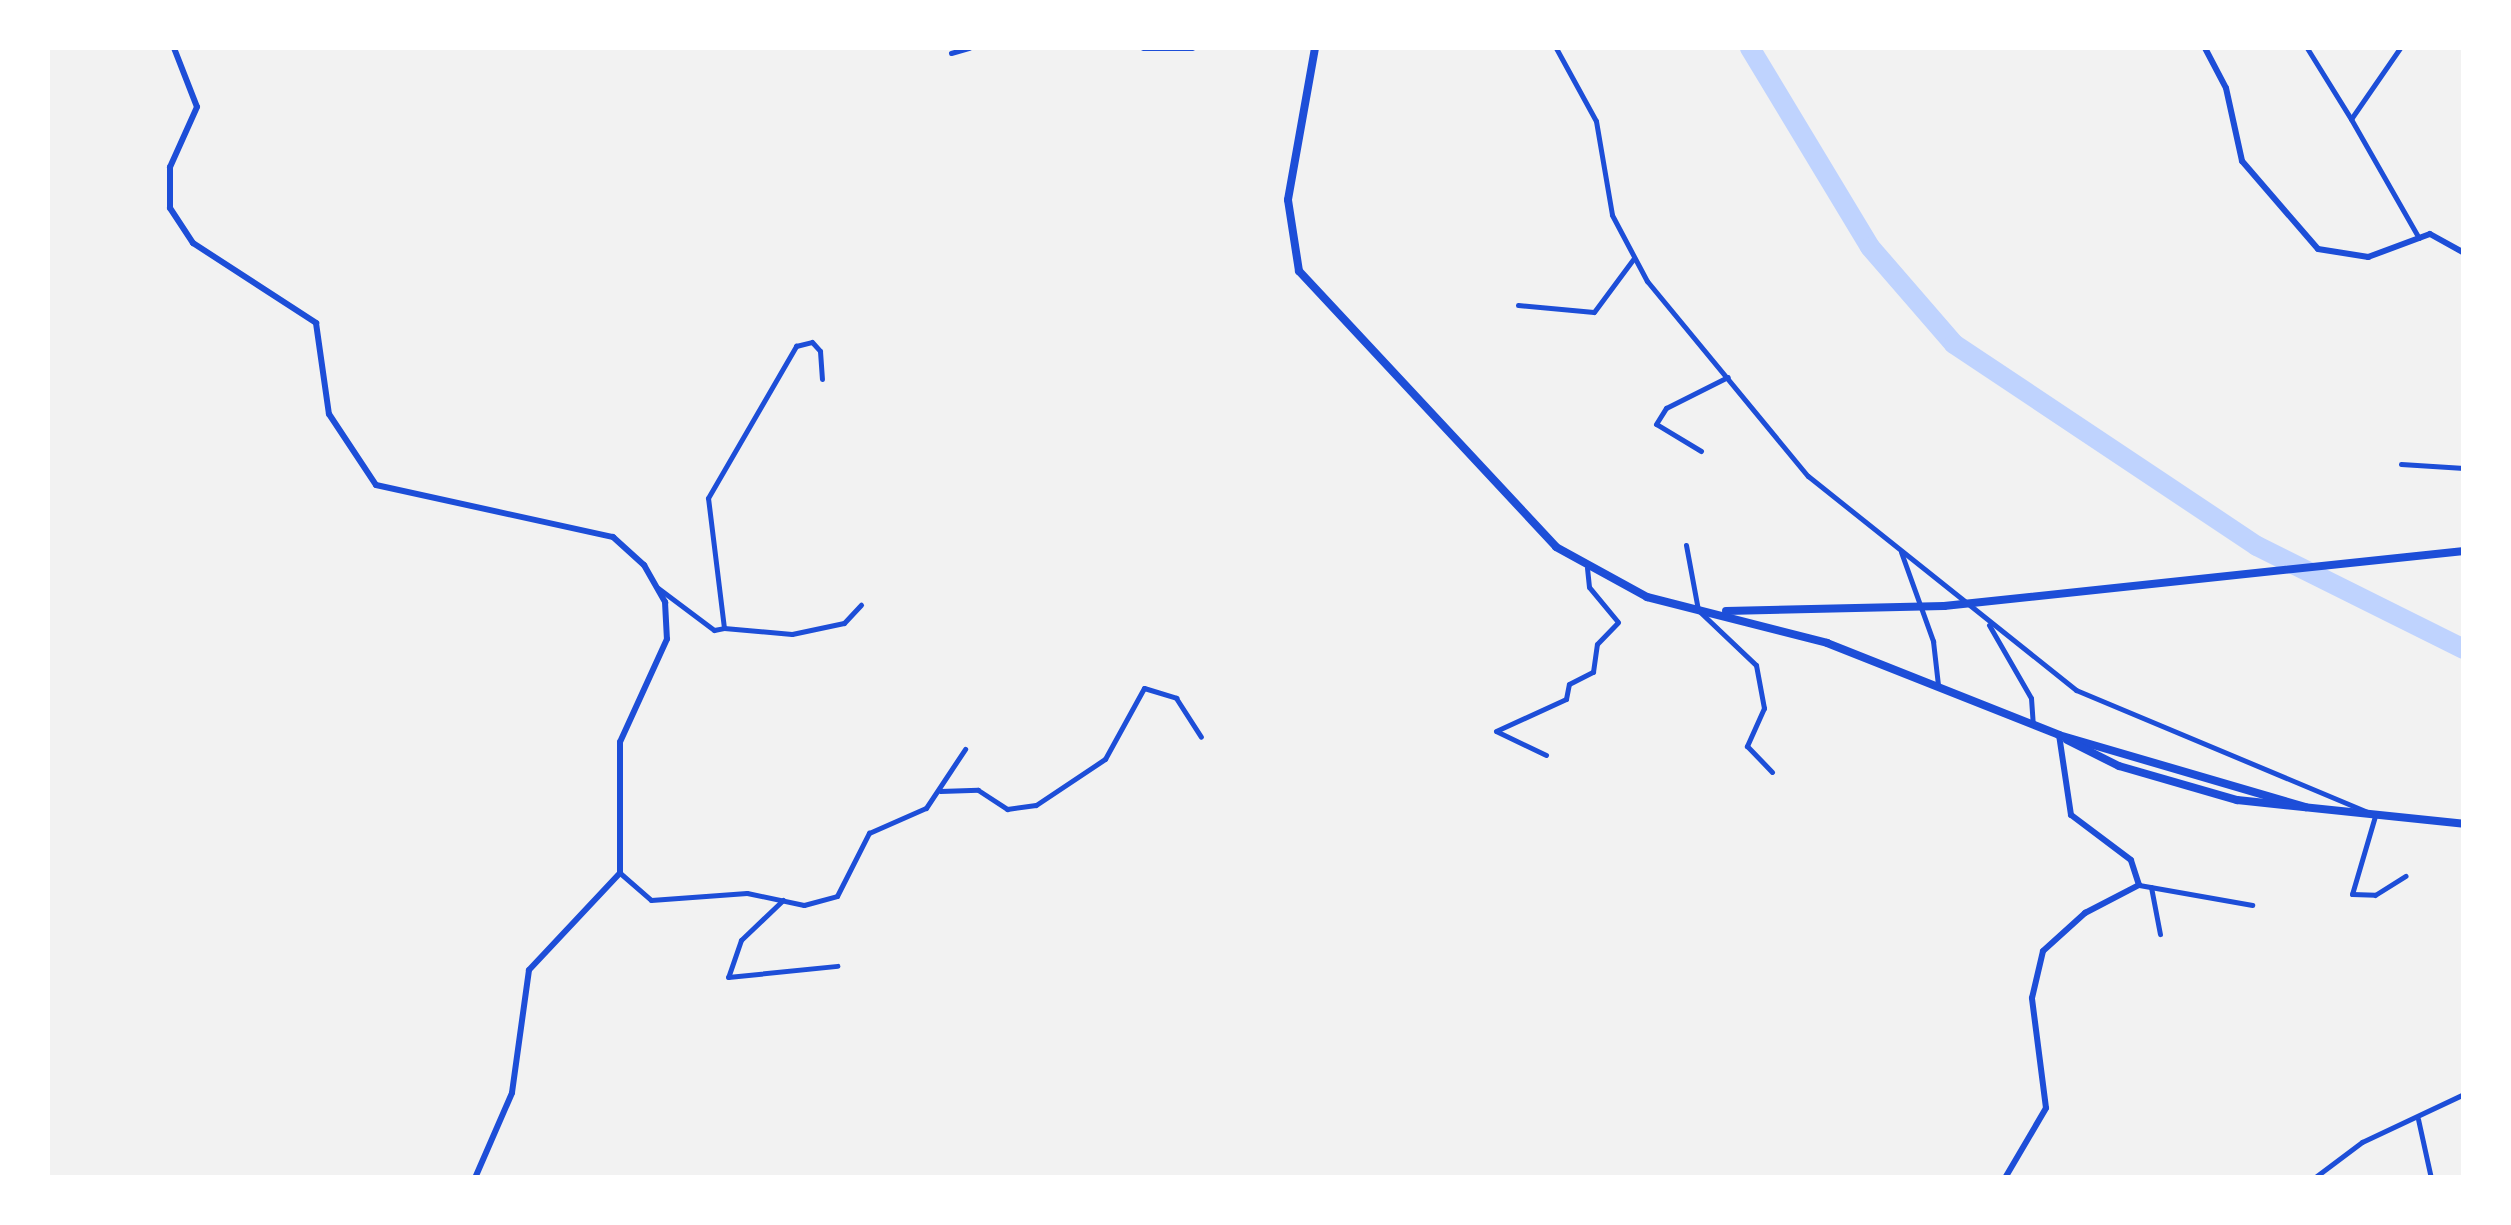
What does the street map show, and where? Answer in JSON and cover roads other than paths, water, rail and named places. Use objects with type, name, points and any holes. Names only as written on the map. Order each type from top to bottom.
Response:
[{"type":"main road","points":[[1315,48],[1288,200],[1299,271],[1528,524],[1588,568],[1698,610],[1845,612],[2464,551]]},
{"type":"main road","points":[[1712,611],[1938,685],[2059,735],[2306,807],[2464,824]]},
{"type":"street","points":[[174,48],[197,107],[170,167],[170,208],[193,243],[316,323],[329,414],[376,484],[613,538],[656,586],[714,630],[810,631],[844,623],[861,605]]},
{"type":"street","points":[[951,53],[969,48]]},
{"type":"street","points":[[1143,48],[1192,48]]},
{"type":"street","points":[[1556,48],[1596,121],[1603,185],[1634,258],[1808,476],[1988,622],[2126,716],[2371,813],[2352,894],[2375,895],[2406,876]]},
{"type":"street","points":[[2205,48],[2226,88],[2242,161],[2305,238],[2351,258],[2442,235],[2464,253]]},
{"type":"street","points":[[2307,48],[2419,238]]},
{"type":"street","points":[[2351,119],[2400,48]]},
{"type":"street","points":[[1518,304],[1594,312],[1610,302],[1634,258]]},
{"type":"street","points":[[724,628],[708,498],[796,346],[812,342],[820,351],[822,379]]},
{"type":"street","points":[[1701,450],[1656,424],[1666,408],[1728,377]]},
{"type":"street","points":[[2401,464],[2464,468]]},
{"type":"street","points":[[1686,545],[1698,610],[1756,664],[1764,708],[1746,746],[1772,772]]},
{"type":"street","points":[[1900,550],[1934,641],[1938,685]]},
{"type":"street","points":[[1546,755],[1496,731],[1566,699],[1569,684],[1593,672],[1597,644],[1618,622],[1588,587],[1588,568]]},
{"type":"street","points":[[475,1178],[512,1093],[529,970],[620,873],[620,742],[666,639],[656,586]]},
{"type":"street","points":[[1988,622],[1994,646],[2032,698],[2033,726]]},
{"type":"street","points":[[620,873],[651,900],[747,893],[783,900],[837,896],[868,833],[940,792],[978,790],[1007,809],[1036,805],[1105,760],[1144,688],[1176,698],[1201,737]]},
{"type":"street","points":[[2059,735],[2071,815],[2130,860],[2139,885]]},
{"type":"street","points":[[940,792],[965,749]]},
{"type":"street","points":[[2005,1178],[2046,1108],[2032,998],[2043,952],[2085,913],[2139,885],[2252,905]]},
{"type":"street","points":[[2151,887],[2160,934]]},
{"type":"street","points":[[783,900],[741,940],[728,977],[837,966]]},
{"type":"street","points":[[2314,1178],[2362,1142],[2418,1119],[2464,1094]]},
{"type":"street","points":[[2418,1119],[2431,1178]]},
{"type":"waterway","points":[[1750,48],[1870,247],[1954,344],[2257,546],[2464,649]]}]
